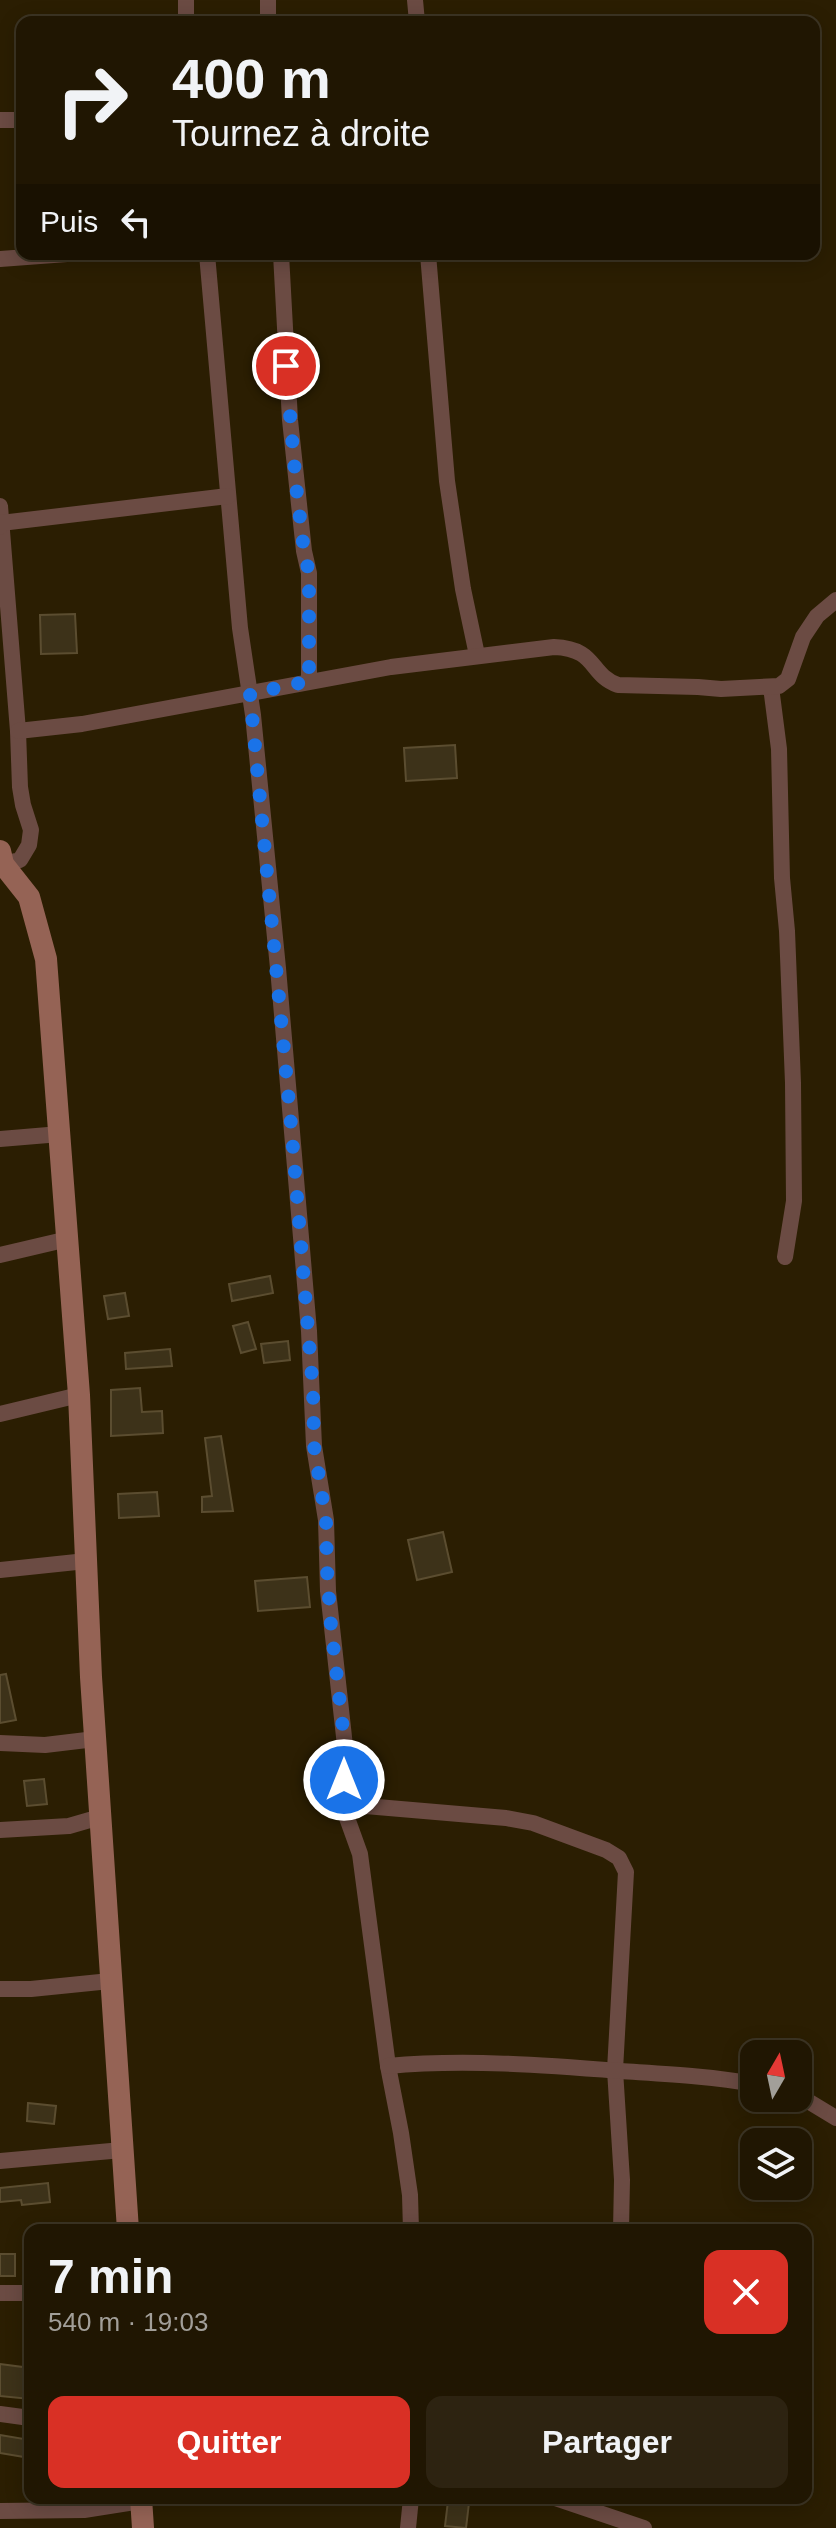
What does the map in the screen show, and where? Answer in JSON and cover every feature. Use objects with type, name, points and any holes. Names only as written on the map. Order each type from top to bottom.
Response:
[{"type":"main road","points":[[2,858],[29,897],[46,959],[79,1395],[95,1739],[128,2224]]},
{"type":"main road","points":[[141,2504],[143,2528]]},
{"type":"street","points":[[208,260],[240,628],[250,694],[291,1124],[313,1390],[314,1446],[326,1520],[330,1614],[346,1755],[342,1804],[360,1854],[388,2066],[406,2164],[411,2224]]},
{"type":"street","points":[[281,260],[290,420],[309,573],[309,681]]},
{"type":"street","points":[[429,260],[447,481],[463,589],[477,655]]},
{"type":"street","points":[[0,525],[228,496]]},
{"type":"street","points":[[0,506],[20,787],[31,830],[29,845],[20,860],[2,858]]},
{"type":"street","points":[[18,731],[82,724],[391,667],[536,648],[576,649],[587,656],[609,682],[618,685],[721,689],[779,686],[788,679],[803,637],[817,616],[836,600]]},
{"type":"street","points":[[771,687],[779,749],[782,878],[793,1083],[794,1201],[785,1257]]},
{"type":"street","points":[[0,1139],[60,1134]]},
{"type":"street","points":[[0,1255],[68,1239]]},
{"type":"street","points":[[0,1414],[79,1395]]},
{"type":"street","points":[[0,1570],[86,1561]]},
{"type":"street","points":[[0,1743],[45,1745],[95,1739]]},
{"type":"street","points":[[342,1804],[533,1823],[579,1839],[619,1858],[626,1872],[615,2070],[622,2180],[621,2224]]},
{"type":"street","points":[[0,1830],[69,1826],[100,1817]]},
{"type":"street","points":[[0,1989],[110,1981]]},
{"type":"street","points":[[388,2066],[448,2064],[615,2070],[740,2082]]},
{"type":"street","points":[[812,2103],[836,2118]]},
{"type":"street","points":[[0,2161],[122,2150]]},
{"type":"street","points":[[0,2293],[24,2293]]},
{"type":"street","points":[[0,2414],[24,2417]]},
{"type":"street","points":[[0,2511],[84,2510],[118,2504]]},
{"type":"street","points":[[408,2528],[411,2504]]},
{"type":"street","points":[[596,2505],[642,2528]]},
{"type":"building","points":[[75,614],[77,653],[41,654],[40,615]]},
{"type":"building","points":[[455,745],[457,778],[406,781],[404,748]]},
{"type":"building","points":[[270,1276],[273,1293],[232,1301],[229,1284]]},
{"type":"building","points":[[125,1293],[129,1316],[108,1319],[104,1296]]},
{"type":"building","points":[[248,1322],[256,1349],[241,1353],[233,1326]]},
{"type":"building","points":[[288,1341],[290,1360],[264,1363],[261,1344]]},
{"type":"building","points":[[170,1349],[172,1366],[126,1369],[125,1353]]},
{"type":"building","points":[[140,1388],[142,1412],[162,1411],[163,1433],[111,1436],[111,1390]]},
{"type":"building","points":[[221,1436],[233,1511],[202,1512],[202,1497],[212,1496],[205,1438]]},
{"type":"building","points":[[157,1492],[159,1516],[119,1518],[118,1494]]},
{"type":"building","points":[[443,1532],[452,1572],[417,1580],[408,1540]]},
{"type":"building","points":[[307,1577],[310,1607],[258,1611],[255,1581]]},
{"type":"building","points":[[6,1674],[16,1720],[0,1723],[0,1675]]},
{"type":"building","points":[[44,1779],[47,1804],[27,1806],[24,1781]]},
{"type":"building","points":[[28,2103],[56,2106],[54,2124],[27,2121]]},
{"type":"building","points":[[48,2183],[50,2202],[22,2205],[21,2200],[0,2202],[0,2188]]},
{"type":"building","points":[[0,2254],[15,2254],[15,2276],[0,2276]]},
{"type":"building","points":[[0,2364],[24,2367],[24,2398],[0,2396]]},
{"type":"building","points":[[0,2435],[24,2439],[24,2457],[0,2453]]},
{"type":"building","points":[[448,2504],[469,2504],[466,2528],[445,2526]]},
{"type":"route","points":[[286,366],[296,485],[309,573],[309,681],[250,694],[278,968],[313,1390],[314,1446],[326,1520],[331,1626],[346,1755],[344,1780]]}]
